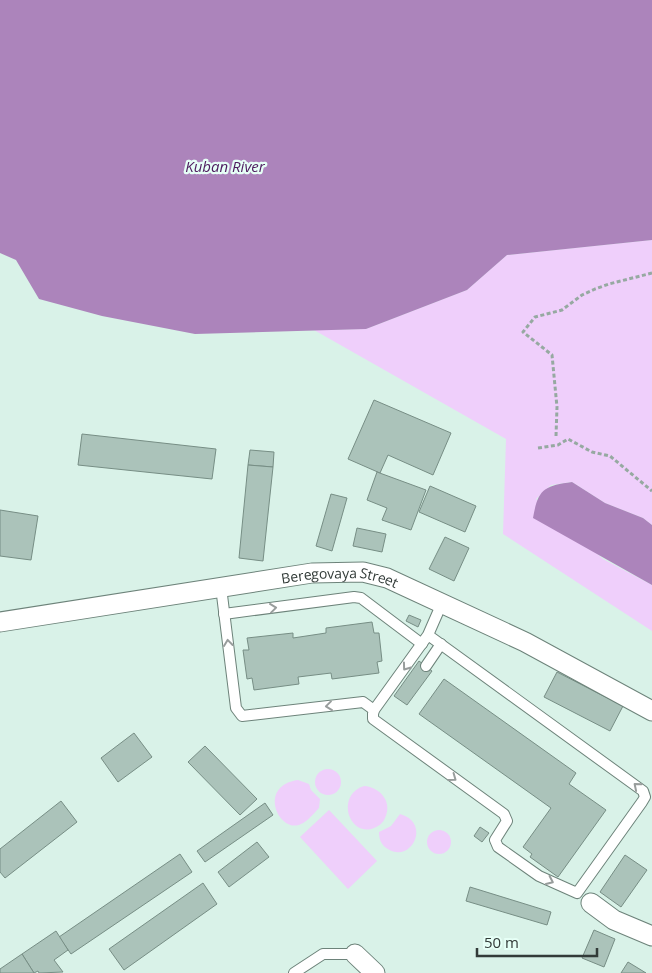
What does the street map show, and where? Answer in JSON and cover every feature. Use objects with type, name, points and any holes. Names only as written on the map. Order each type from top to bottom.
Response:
[{"type":"street","name":"Beregovaya Street","points":[[0,622],[312,573],[363,572],[387,578],[442,602],[525,642],[652,711]]},
{"type":"street","points":[[584,898],[614,920],[652,936]]},
{"type":"street","points":[[355,954],[375,973]]},
{"type":"lane","points":[[221,587],[236,708],[242,716],[363,702],[374,710]]},
{"type":"lane","points":[[224,614],[354,597],[361,598],[428,635],[644,791],[645,797],[584,898],[539,876],[498,847],[495,840],[506,824],[507,817],[373,719],[372,714],[374,710],[428,635],[442,602]]},
{"type":"lane","points":[[426,666],[441,644]]},
{"type":"lane","points":[[294,973],[323,954],[355,954]]},
{"type":"path","points":[[556,436],[557,407],[552,355],[523,332],[535,317],[562,310],[582,295],[595,289],[652,273]]},
{"type":"path","points":[[538,448],[558,445],[568,439],[592,452],[610,456],[652,491]]},
{"type":"shaded area","points":[[652,240],[652,525],[643,518],[605,503],[572,482],[551,485],[536,499],[603,559],[652,585],[652,631],[503,534],[506,439],[314,330],[366,329],[467,290],[507,255]]},
{"type":"shaded area","points":[[328,769],[337,773],[341,782],[337,791],[328,795],[319,791],[315,782],[319,773]]},
{"type":"shaded area","points":[[298,780],[309,784],[311,790],[320,799],[319,808],[311,817],[301,824],[293,826],[286,823],[280,816],[276,808],[275,799],[278,791],[285,784]]},
{"type":"shaded area","points":[[364,786],[380,792],[386,801],[387,812],[384,820],[374,828],[365,829],[358,827],[352,821],[349,814],[350,798],[355,791]]},
{"type":"shaded area","points":[[329,810],[377,861],[348,889],[300,837]]},
{"type":"shaded area","points":[[400,814],[410,819],[415,825],[416,833],[415,840],[410,847],[404,851],[396,852],[382,844],[379,832],[391,826]]},
{"type":"shaded area","points":[[439,830],[447,834],[451,842],[447,850],[439,854],[431,850],[427,842],[431,834]]},
{"type":"water","name":"Kuban River","points":[[0,0],[652,0],[652,240],[507,255],[467,290],[366,329],[195,334],[102,316],[39,299],[16,260],[0,253]]},
{"type":"water","points":[[572,482],[605,503],[643,518],[652,525],[652,585],[533,518],[537,501],[544,491],[555,485]]},
{"type":"building","points":[[374,400],[451,433],[433,475],[388,455],[380,473],[348,459]]},
{"type":"building","points":[[82,434],[216,449],[212,479],[78,465]]},
{"type":"building","points":[[250,450],[274,452],[273,467],[248,465]]},
{"type":"building","points":[[248,465],[273,467],[263,561],[239,558]]},
{"type":"building","points":[[377,472],[426,490],[411,530],[382,520],[387,508],[367,500]]},
{"type":"building","points":[[430,486],[476,506],[465,532],[419,512]]},
{"type":"building","points":[[331,494],[347,498],[332,551],[316,546]]},
{"type":"building","points":[[0,510],[38,516],[31,560],[0,556]]},
{"type":"building","points":[[357,528],[386,534],[382,552],[353,546]]},
{"type":"building","points":[[445,537],[469,548],[454,581],[429,569]]},
{"type":"building","points":[[409,615],[421,620],[418,627],[406,621]]},
{"type":"building","points":[[372,622],[374,633],[379,633],[382,661],[377,662],[379,673],[332,679],[331,673],[298,677],[299,684],[254,690],[252,678],[247,679],[243,650],[249,650],[247,638],[293,633],[293,638],[326,633],[326,628]]},
{"type":"building","points":[[419,661],[432,671],[407,705],[394,696]]},
{"type":"building","points":[[557,672],[623,706],[610,731],[544,697]]},
{"type":"building","points":[[444,679],[576,773],[569,784],[606,810],[558,877],[530,857],[532,854],[523,847],[551,808],[419,714]]},
{"type":"building","points":[[134,733],[152,757],[118,782],[101,758]]},
{"type":"building","points":[[205,746],[257,799],[240,815],[188,762]]},
{"type":"building","points":[[61,801],[77,822],[5,878],[0,872],[0,849]]},
{"type":"building","points":[[265,803],[273,815],[205,862],[197,851]]},
{"type":"building","points":[[480,827],[489,833],[482,842],[474,836]]},
{"type":"building","points":[[257,842],[269,857],[229,887],[218,872]]},
{"type":"building","points":[[180,854],[192,872],[71,954],[59,937]]},
{"type":"building","points":[[625,855],[647,870],[621,907],[600,892]]},
{"type":"building","points":[[203,883],[217,904],[124,970],[109,949]]},
{"type":"building","points":[[470,887],[551,912],[547,925],[466,901]]},
{"type":"building","points":[[594,930],[615,939],[604,967],[582,958]]},
{"type":"building","points":[[56,931],[68,950],[54,960],[63,972],[39,973],[38,971],[34,973],[22,954]]},
{"type":"building","points":[[22,954],[34,973],[0,973],[0,969]]},
{"type":"building","points":[[628,962],[646,973],[621,973]]}]
